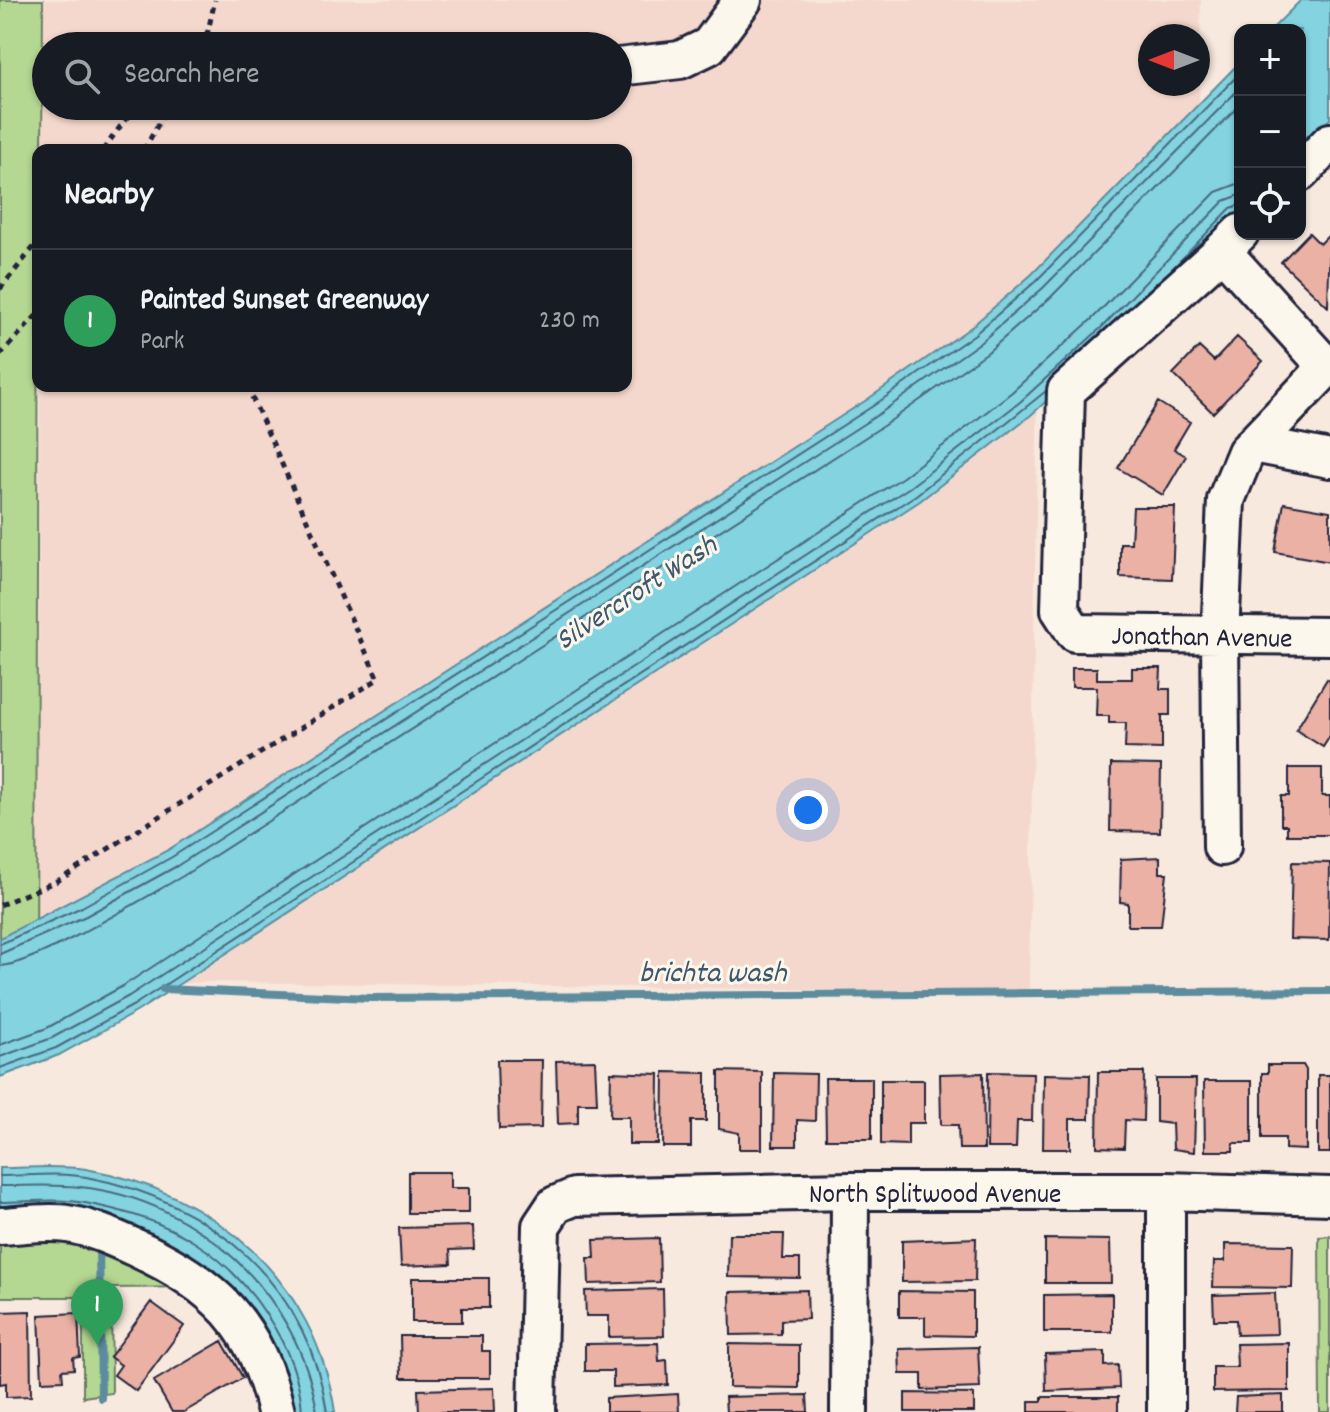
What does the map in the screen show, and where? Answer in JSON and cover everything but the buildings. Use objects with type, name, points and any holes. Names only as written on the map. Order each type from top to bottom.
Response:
[{"type":"street","points":[[632,65],[680,60],[709,46],[743,0]]},
{"type":"street","points":[[1305,168],[1330,142]]},
{"type":"street","points":[[1222,847],[1220,637],[1226,500],[1246,452],[1328,366],[1231,242]]},
{"type":"street","name":"Jonathan Avenue","points":[[1231,242],[1066,391],[1060,610],[1075,633],[1330,636]]},
{"type":"street","points":[[1254,444],[1330,459]]},
{"type":"street","points":[[849,1412],[850,1191]]},
{"type":"street","name":"North Splitwood Avenue","points":[[537,1412],[539,1238],[545,1206],[564,1200],[588,1194],[850,1191],[1166,1191],[1330,1196]]},
{"type":"street","points":[[1166,1191],[1166,1412]]},
{"type":"street","points":[[0,1226],[67,1224],[121,1241],[182,1269],[222,1302],[250,1338],[270,1384],[276,1412]]},
{"type":"path","points":[[207,32],[215,0]]},
{"type":"path","points":[[107,144],[125,120]]},
{"type":"path","points":[[147,144],[160,120]]},
{"type":"path","points":[[0,289],[32,249]]},
{"type":"path","points":[[0,355],[32,320]]},
{"type":"path","points":[[0,905],[59,880],[378,679],[250,392]]},
{"type":"shaded area","points":[[43,0],[1201,0],[1201,24],[1138,24],[1138,96],[1199,96],[1197,230],[1038,378],[1029,992],[206,982],[36,993],[40,392],[632,392],[632,144],[42,144],[42,120],[632,120],[632,32],[43,32]]},
{"type":"green space","points":[[0,0],[43,0],[43,32],[32,32],[32,120],[42,120],[42,144],[32,144],[32,392],[37,392],[36,993],[0,992]]},
{"type":"green space","points":[[0,1227],[72,1227],[200,1287],[111,1288],[112,1393],[83,1397],[83,1297],[0,1297]]},
{"type":"green space","points":[[1330,1236],[1330,1412],[1320,1412],[1319,1237]]},
{"type":"water","points":[[1301,0],[1330,0],[1330,119],[1306,143],[1306,24],[1277,24]]},
{"type":"water","name":"Silvercroft Wash","points":[[1234,68],[1234,216],[1114,340],[1031,415],[920,501],[138,1011],[59,1055],[0,1077],[0,938],[168,850],[868,399],[970,328],[1031,275]]},
{"type":"water","points":[[0,1168],[75,1168],[133,1180],[176,1198],[216,1221],[251,1250],[282,1283],[306,1322],[324,1365],[335,1412],[285,1412],[185,1257],[0,1220]]},
{"type":"waterway","name":"brichta wash","points":[[163,989],[370,998],[1330,991]]},
{"type":"waterway","points":[[99,1243],[101,1398]]},
{"type":"place","name":"Painted Sunset Greenway","points":[[97,1345]]}]
